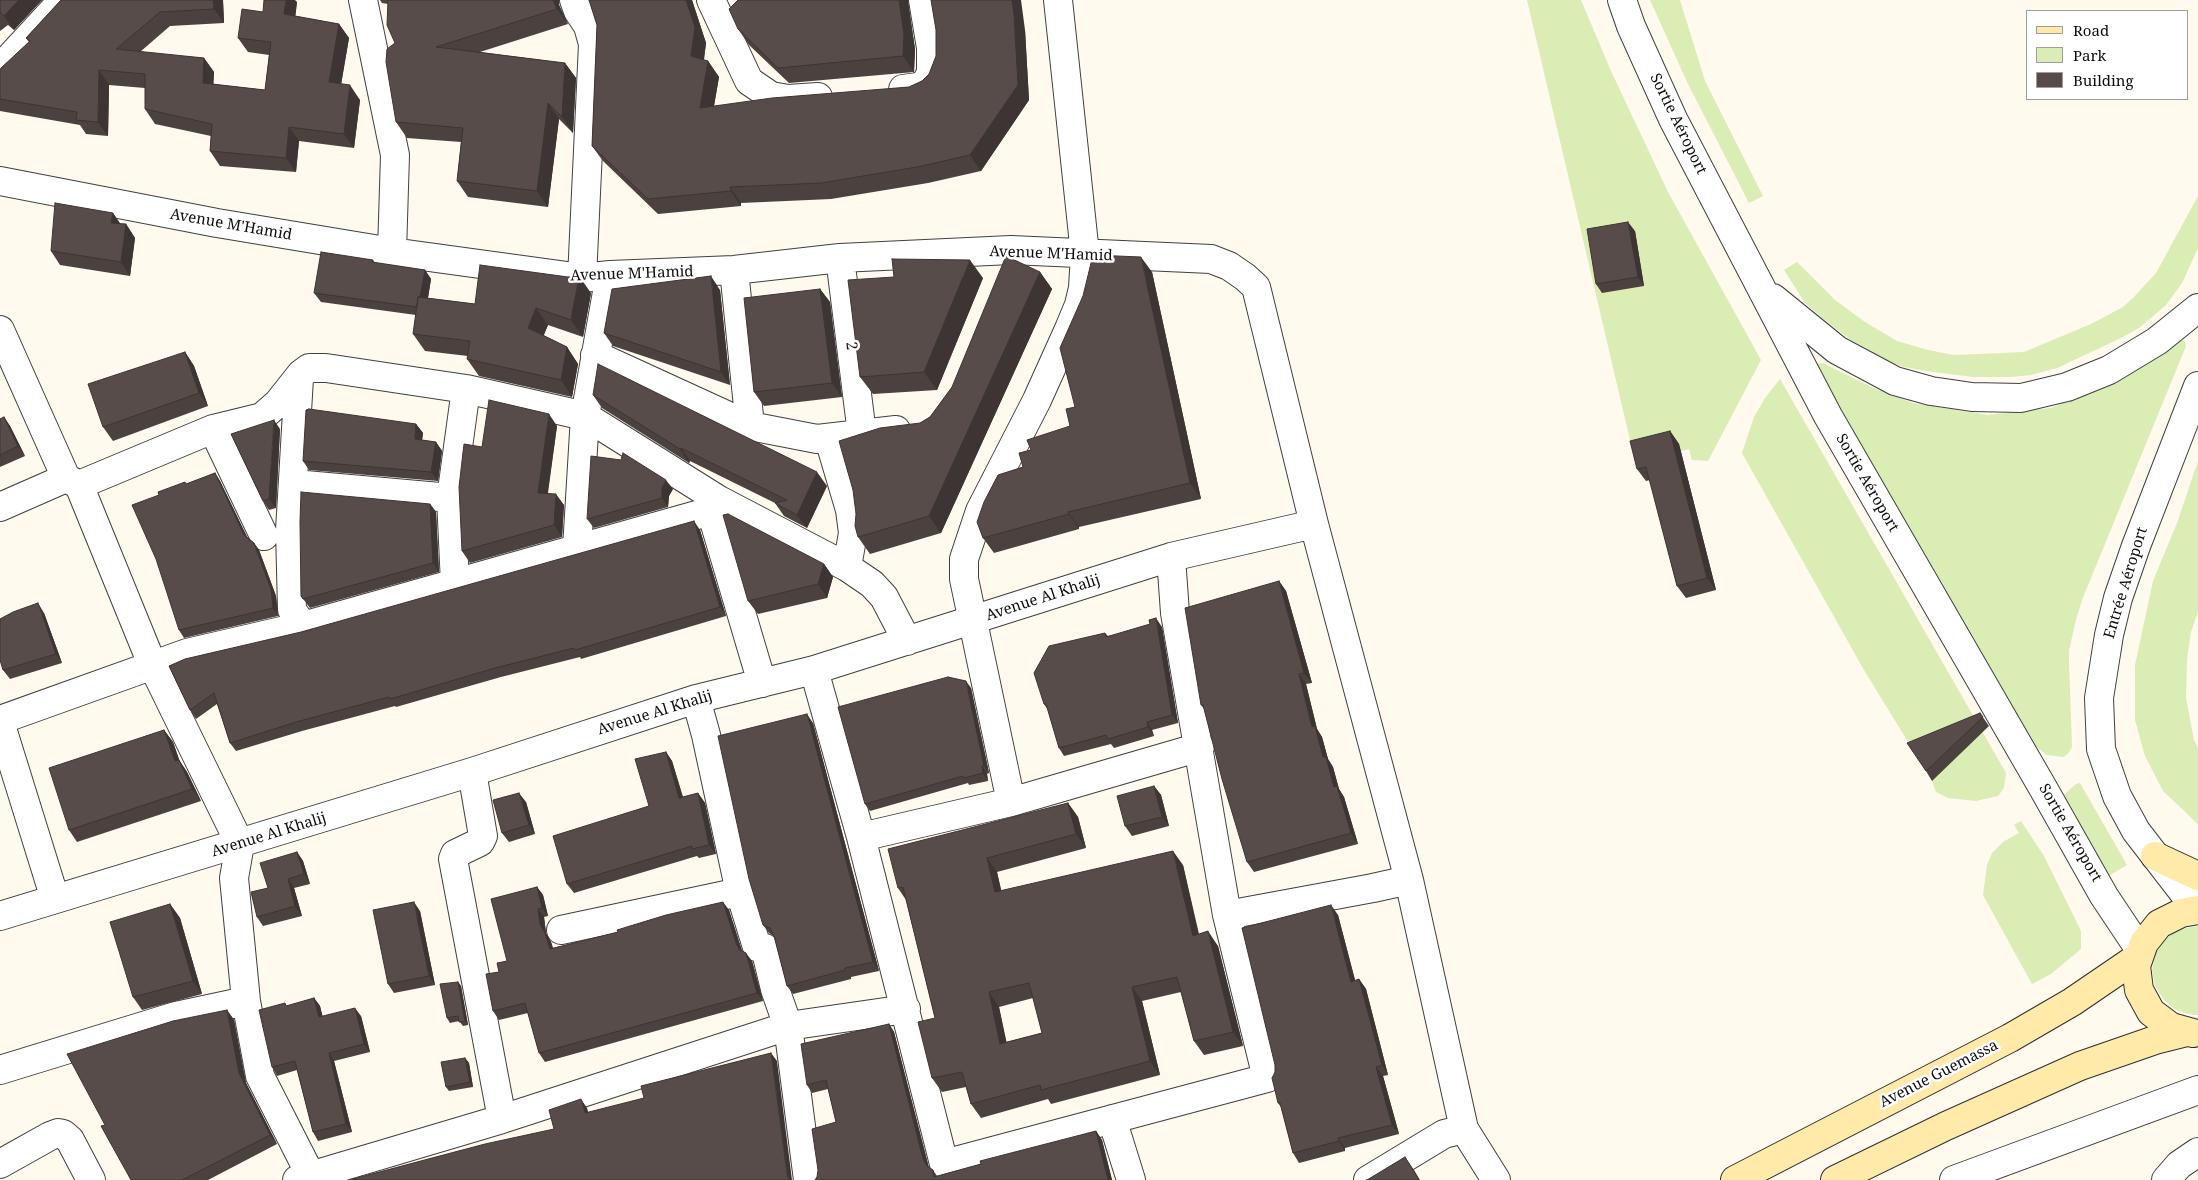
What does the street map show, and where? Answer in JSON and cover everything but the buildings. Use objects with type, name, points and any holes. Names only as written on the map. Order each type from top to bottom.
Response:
[{"type":"main road","points":[[2155,856],[2198,876]]},
{"type":"main road","points":[[2192,1033],[2164,1023],[2146,1005],[2137,982],[2139,954],[2148,936],[2159,924],[2181,913],[2198,910]]},
{"type":"main road","name":"Avenue Guemassa","points":[[1735,1180],[2010,1038],[2072,1002],[2139,954]]},
{"type":"main road","points":[[1835,1180],[1946,1126],[2080,1066],[2155,1040],[2192,1033]]},
{"type":"street","points":[[0,68],[63,0]]},
{"type":"street","points":[[363,0],[395,155],[392,252]]},
{"type":"street","points":[[574,0],[578,11],[588,26],[593,44],[582,278]]},
{"type":"street","points":[[711,0],[749,81],[770,96],[788,99],[844,94]]},
{"type":"street","points":[[881,91],[918,87],[926,83],[931,72],[931,48],[923,0]]},
{"type":"street","points":[[1011,802],[964,579],[964,559],[980,511],[1037,400],[1079,305],[1085,254],[1058,0]]},
{"type":"street","name":"Sortie Aéroport","points":[[1622,0],[1631,26],[1673,119],[1828,416],[2139,954]]},
{"type":"street","name":"Avenue M'Hamid","points":[[0,181],[217,223],[392,252],[582,278],[610,275],[734,270],[840,258],[916,256],[1011,250],[1211,259],[1229,266],[1256,287],[1314,524]]},
{"type":"street","points":[[1000,276],[1011,250]]},
{"type":"street","name":"2","points":[[840,258],[862,434]]},
{"type":"street","points":[[734,270],[750,426]]},
{"type":"street","points":[[577,548],[585,416],[610,275]]},
{"type":"street","points":[[1764,291],[1837,350],[1864,366],[1896,381],[1931,391],[1972,397],[2021,398],[2067,387],[2109,370],[2158,341],[2198,308]]},
{"type":"street","points":[[0,330],[10,382],[73,481],[152,664],[240,844],[234,878],[246,1001],[260,1076],[307,1178],[502,1119],[788,1026],[906,1009]]},
{"type":"street","points":[[595,355],[750,426],[804,437],[829,439],[920,426]]},
{"type":"street","points":[[0,507],[213,429],[262,417],[278,403],[309,368],[326,368],[466,389],[585,416],[715,506],[846,567],[872,584],[884,597],[907,641]]},
{"type":"street","points":[[298,618],[290,530],[299,378]]},
{"type":"street","name":"Entrée Aéroport","points":[[2198,386],[2136,546],[2118,598],[2109,634],[2098,698],[2101,749],[2117,796],[2136,832],[2198,910]]},
{"type":"street","points":[[455,584],[451,498],[466,389]]},
{"type":"street","points":[[213,429],[264,536],[298,618]]},
{"type":"street","points":[[829,439],[850,510],[854,533],[846,567]]},
{"type":"street","points":[[294,484],[451,498]]},
{"type":"street","points":[[55,899],[0,721],[152,664],[298,618],[455,584],[715,506]]},
{"type":"street","points":[[715,506],[762,683]]},
{"type":"street","points":[[1314,524],[1409,880],[1464,1129],[1496,1180]]},
{"type":"street","name":"Avenue Al Khalij","points":[[0,916],[472,772],[696,699],[814,670],[974,621],[1171,557],[1314,524]]},
{"type":"street","points":[[264,536],[290,530]]},
{"type":"street","points":[[814,670],[862,837],[944,1164],[1266,1078],[1227,915],[1200,747],[1175,613],[1171,557]]},
{"type":"street","points":[[696,699],[706,735],[740,892],[757,947],[765,948],[775,989],[788,1026],[802,1179]]},
{"type":"street","points":[[862,837],[1011,802],[1200,747]]},
{"type":"street","points":[[472,772],[483,836],[480,842],[455,854],[453,860],[502,1119]]},
{"type":"street","points":[[1227,915],[1409,880]]},
{"type":"street","points":[[561,930],[740,892]]},
{"type":"street","points":[[0,1070],[176,1016],[246,1001]]},
{"type":"street","points":[[1954,1180],[2198,1090]]},
{"type":"street","points":[[1112,1118],[1130,1180]]},
{"type":"street","points":[[1368,1180],[1444,1134],[1464,1129]]},
{"type":"street","points":[[0,1164],[58,1133],[63,1134],[70,1140],[91,1180]]},
{"type":"street","points":[[2166,1180],[2179,1166],[2198,1152]]},
{"type":"green space","points":[[1527,0],[1581,0],[1611,71],[1668,192],[1761,360],[1708,461],[1692,460],[1689,449],[1681,451],[1679,444],[1633,453]]},
{"type":"green space","points":[[1650,0],[1680,0],[1705,81],[1763,196],[1749,203],[1688,84]]},
{"type":"green space","points":[[2198,196],[2198,248],[2182,283],[2166,305],[2139,328],[2121,338],[2057,368],[2031,375],[1973,377],[1904,367],[1887,361],[1851,340],[1805,303],[1784,270],[1797,262],[1835,300],[1865,322],[1897,341],[1954,355],[2024,352],[2091,324],[2123,307],[2156,273]]},
{"type":"green space","points":[[2180,341],[2185,341],[2186,346],[2082,600],[2076,620],[2069,650],[2072,747],[2068,754],[2063,757],[2047,755],[2036,747],[2019,721],[1838,407],[1817,365],[1818,363],[1823,363],[1871,387],[1913,403],[1988,415],[2051,408],[2109,385]]},
{"type":"green space","points":[[1780,379],[2006,773],[2004,788],[1998,796],[1976,801],[1948,798],[1936,792],[1932,781],[1864,670],[1742,453],[1754,417],[1765,398]]},
{"type":"green space","points":[[2198,461],[2198,612],[2191,632],[2187,659],[2186,698],[2194,740],[2198,748],[2198,824],[2163,791],[2145,756],[2135,720],[2135,665],[2153,581],[2177,523]]},
{"type":"green space","points":[[2080,783],[2127,865],[2105,878],[2059,799],[2076,784]]},
{"type":"green space","points":[[2021,821],[2044,856],[2081,931],[2081,949],[2051,974],[2032,984],[1983,895],[1987,865],[1992,853],[2003,842],[2019,833],[2014,825]]},
{"type":"green space","points":[[2198,926],[2198,1015],[2192,1015],[2176,1010],[2164,1000],[2155,986],[2152,970],[2156,953],[2165,939],[2178,930]]}]
